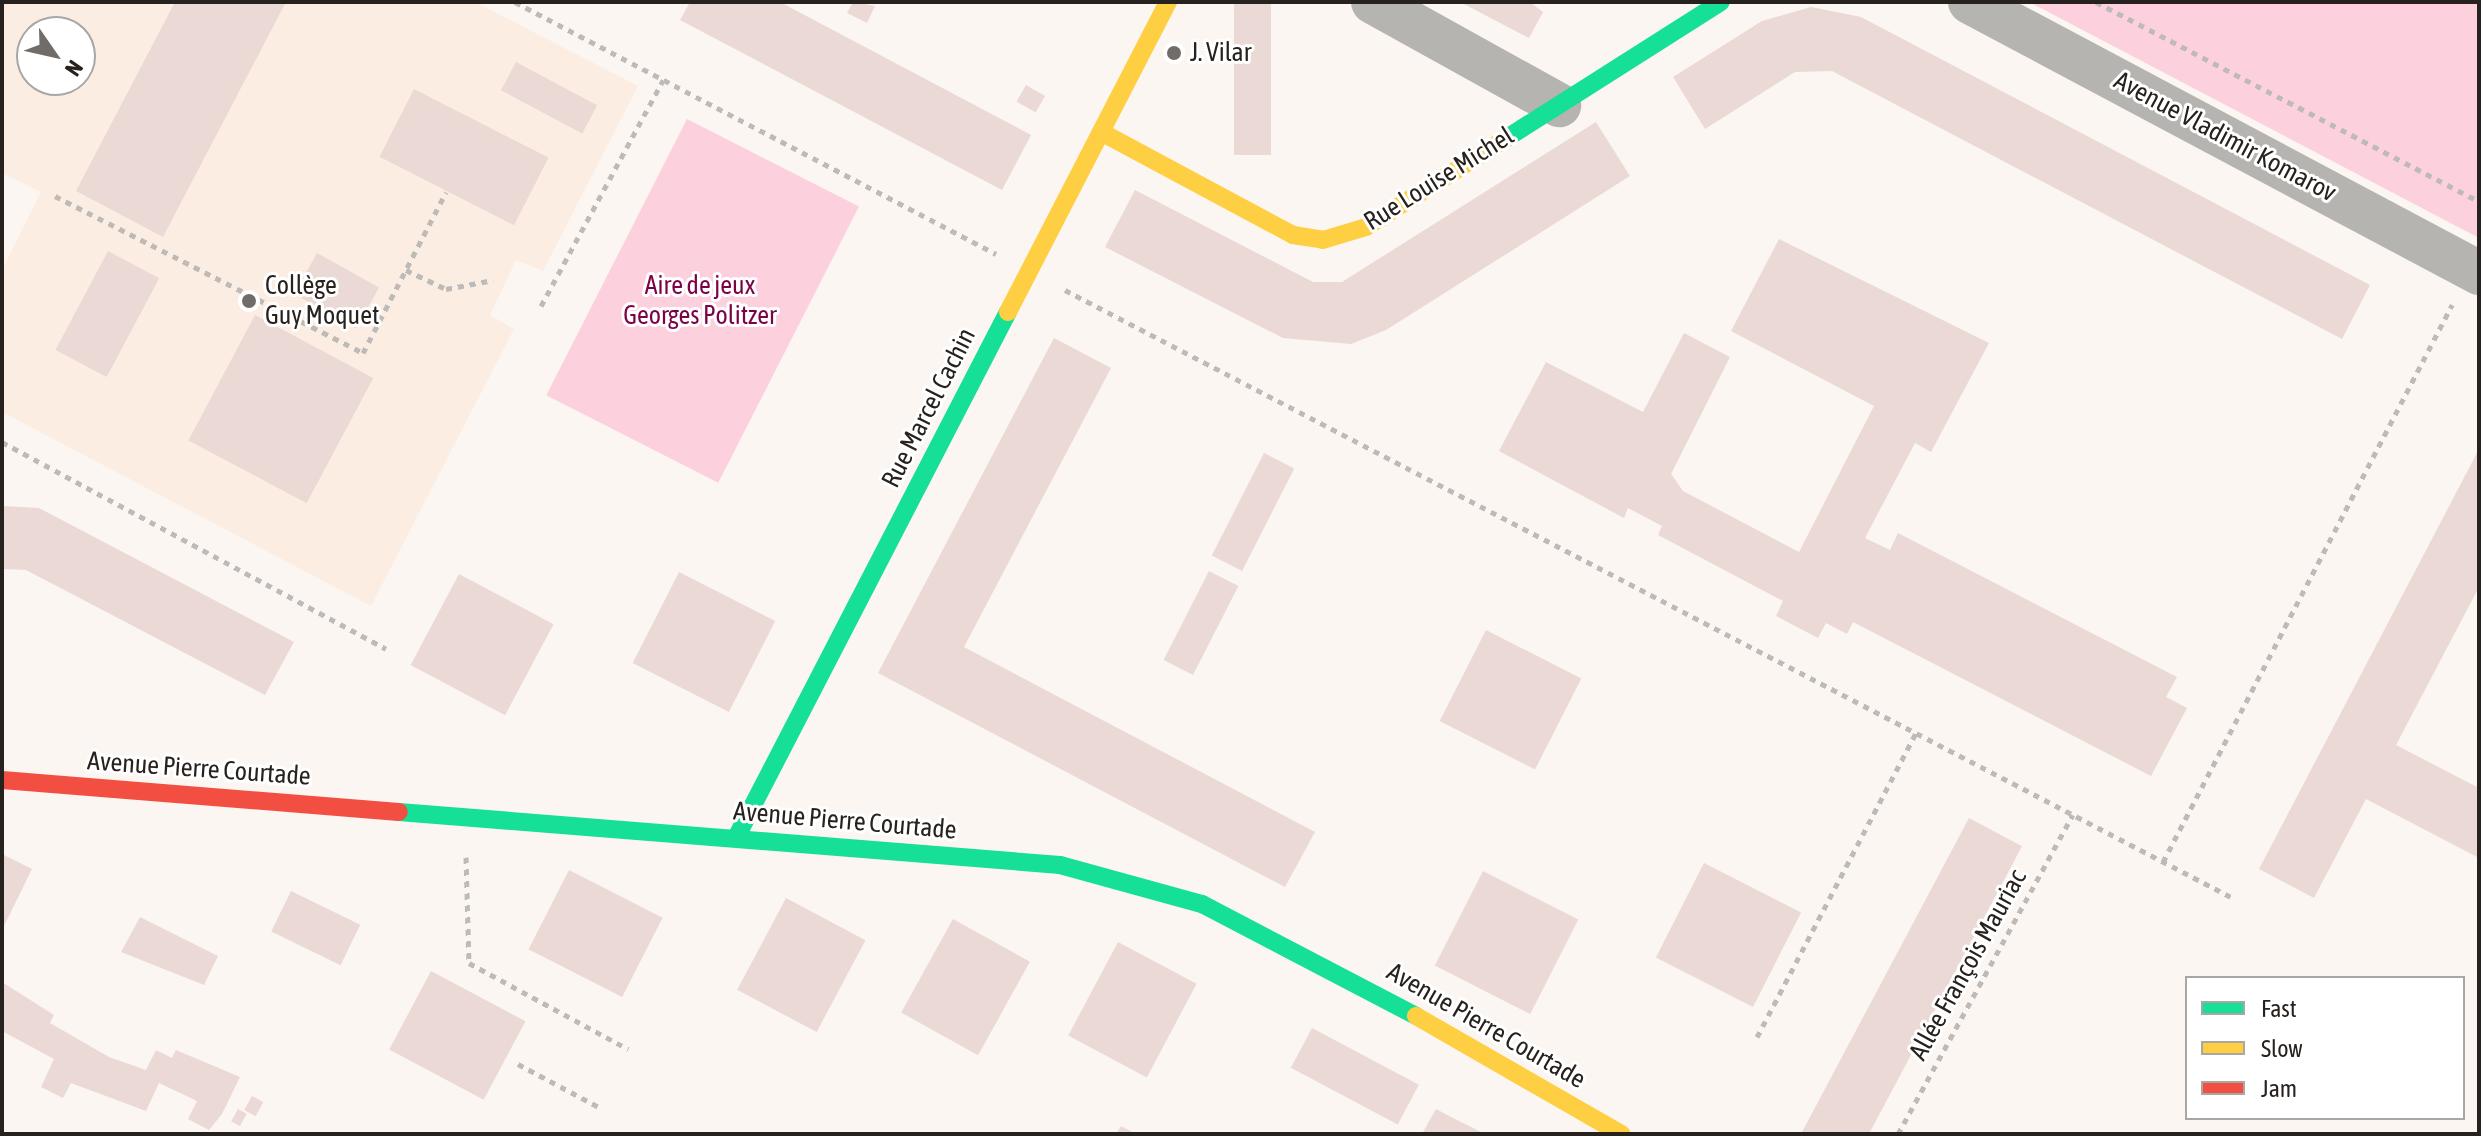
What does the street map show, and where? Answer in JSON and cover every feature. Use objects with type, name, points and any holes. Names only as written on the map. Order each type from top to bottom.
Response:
[{"type":"street","name":"Rue Marcel Cachin","points":[[736,838],[1168,2]]},
{"type":"street","points":[[1373,2],[1559,105]]},
{"type":"street","name":"Rue Louise Michel","points":[[1101,132],[1293,235],[1323,240],[1366,227],[1721,2]]},
{"type":"street","name":"Avenue Vladimir Komarov","points":[[1970,2],[2475,271]]},
{"type":"street","name":"Avenue Pierre Courtade","points":[[2,780],[1060,865],[1202,904],[1317,958],[1621,1134]]},
{"type":"path","points":[[515,2],[2231,897]]},
{"type":"path","points":[[2096,2],[2479,201]]},
{"type":"path","points":[[541,306],[663,80]]},
{"type":"path","points":[[55,196],[363,353],[446,192]]},
{"type":"path","points":[[406,270],[446,289],[493,280]]},
{"type":"path","points":[[2163,862],[2475,271]]},
{"type":"path","points":[[2,442],[386,649]]},
{"type":"path","points":[[1757,1037],[1916,732]]},
{"type":"path","name":"Allée François Mauriac","points":[[1898,1134],[2073,815]]},
{"type":"path","points":[[465,816],[469,963],[628,1049]]},
{"type":"path","points":[[518,1064],[599,1107]]},
{"type":"shaded area","name":"Collège Guy Moquet","points":[[2,2],[475,2],[638,86],[543,271],[516,260],[490,315],[514,329],[371,606],[2,412],[2,270],[41,192],[2,173]]},
{"type":"green space","points":[[2029,2],[2479,2],[2479,238]]},
{"type":"green space","name":"Aire de jeux Georges Politzer","points":[[687,119],[859,207],[718,483],[546,395]]},
{"type":"building","points":[[175,2],[286,2],[163,237],[76,191]]},
{"type":"building","points":[[690,2],[780,2],[1031,135],[1002,190],[680,20]]},
{"type":"building","points":[[853,2],[875,6],[867,23],[847,13]]},
{"type":"building","points":[[1234,2],[1271,2],[1271,155],[1234,155]]},
{"type":"building","points":[[1460,2],[1530,2],[1543,12],[1529,38]]},
{"type":"building","points":[[1811,7],[1861,17],[2370,285],[2342,339],[1832,71],[1795,72],[1705,129],[1673,77],[1762,21]]},
{"type":"building","points":[[516,62],[597,105],[582,133],[501,90]]},
{"type":"building","points":[[1026,85],[1045,96],[1036,112],[1016,101]]},
{"type":"building","points":[[414,89],[549,158],[514,225],[379,157]]},
{"type":"building","points":[[1596,122],[1630,176],[1386,330],[1351,344],[1283,338],[1105,247],[1135,190],[1313,282],[1342,282]]},
{"type":"building","points":[[1779,239],[1989,343],[1931,452],[1915,443],[1865,538],[1890,550],[1898,533],[2177,677],[2166,697],[2187,708],[2151,776],[1853,622],[1847,634],[1826,623],[1818,638],[1776,616],[1783,601],[1658,535],[1662,526],[1628,508],[1624,518],[1499,451],[1546,362],[1643,412],[1684,333],[1730,357],[1671,474],[1683,491],[1799,552],[1874,406],[1731,331]]},
{"type":"building","points":[[108,251],[159,278],[107,377],[55,350]]},
{"type":"building","points":[[317,253],[379,287],[356,329],[294,294]]},
{"type":"building","points":[[255,315],[373,378],[307,503],[188,440]]},
{"type":"building","points":[[1054,338],[1111,368],[964,647],[1315,832],[1285,887],[878,673]]},
{"type":"building","points":[[2479,449],[2479,587],[2396,745],[2479,788],[2479,858],[2366,799],[2314,898],[2259,869]]},
{"type":"building","points":[[1264,453],[1294,468],[1242,571],[1212,555]]},
{"type":"building","points":[[2,506],[39,508],[294,642],[265,695],[26,570],[2,569]]},
{"type":"building","points":[[1209,571],[1238,586],[1193,675],[1164,660]]},
{"type":"building","points":[[679,572],[775,621],[729,712],[633,663]]},
{"type":"building","points":[[459,574],[553,624],[505,715],[411,665]]},
{"type":"building","points":[[1486,630],[1581,679],[1535,769],[1440,721]]},
{"type":"building","points":[[1969,818],[2022,846],[1869,1134],[1801,1133]]},
{"type":"building","points":[[2,854],[32,869],[2,930]]},
{"type":"building","points":[[1704,863],[1801,912],[1753,1007],[1656,957]]},
{"type":"building","points":[[569,870],[663,918],[622,997],[529,949]]},
{"type":"building","points":[[1483,871],[1578,920],[1530,1014],[1435,965]]},
{"type":"building","points":[[291,891],[360,925],[340,965],[271,931]]},
{"type":"building","points":[[786,898],[865,940],[817,1032],[737,990]]},
{"type":"building","points":[[140,917],[218,956],[204,985],[121,952]]},
{"type":"building","points":[[953,919],[1030,962],[978,1055],[901,1013]]},
{"type":"building","points":[[1118,942],[1197,984],[1147,1077],[1068,1036]]},
{"type":"building","points":[[431,971],[525,1021],[484,1100],[389,1050]]},
{"type":"building","points":[[2,982],[54,1015],[50,1023],[109,1057],[146,1070],[156,1050],[172,1058],[176,1050],[240,1077],[222,1114],[209,1130],[188,1119],[197,1101],[159,1083],[146,1111],[71,1083],[63,1098],[41,1087],[54,1059],[2,1031]]},
{"type":"building","points":[[1312,1028],[1419,1085],[1398,1125],[1291,1068]]},
{"type":"building","points":[[252,1096],[263,1102],[256,1116],[244,1110]]},
{"type":"building","points":[[238,1109],[247,1114],[240,1126],[231,1121]]},
{"type":"building","points":[[1436,1109],[1451,1117],[1485,1134],[1422,1134]]},
{"type":"building","points":[[1121,1126],[1136,1134],[1116,1134]]},
{"type":"traffic: fast","points":[[1502,141],[1721,2]]},
{"type":"traffic: fast","points":[[736,838],[1008,312]]},
{"type":"traffic: fast","points":[[399,812],[1060,865],[1202,904],[1416,1016]]},
{"type":"traffic: slow","points":[[1008,312],[1168,2]]},
{"type":"traffic: slow","points":[[1101,132],[1293,235],[1323,240],[1366,227],[1502,141]]},
{"type":"traffic: slow","points":[[1416,1016],[1621,1134]]},
{"type":"traffic: jam","points":[[2,780],[399,812]]},
{"type":"place","name":"J. Vilar","points":[[1174,53]]},
{"type":"place","name":"Collège Guy Moquet","points":[[249,301]]}]
